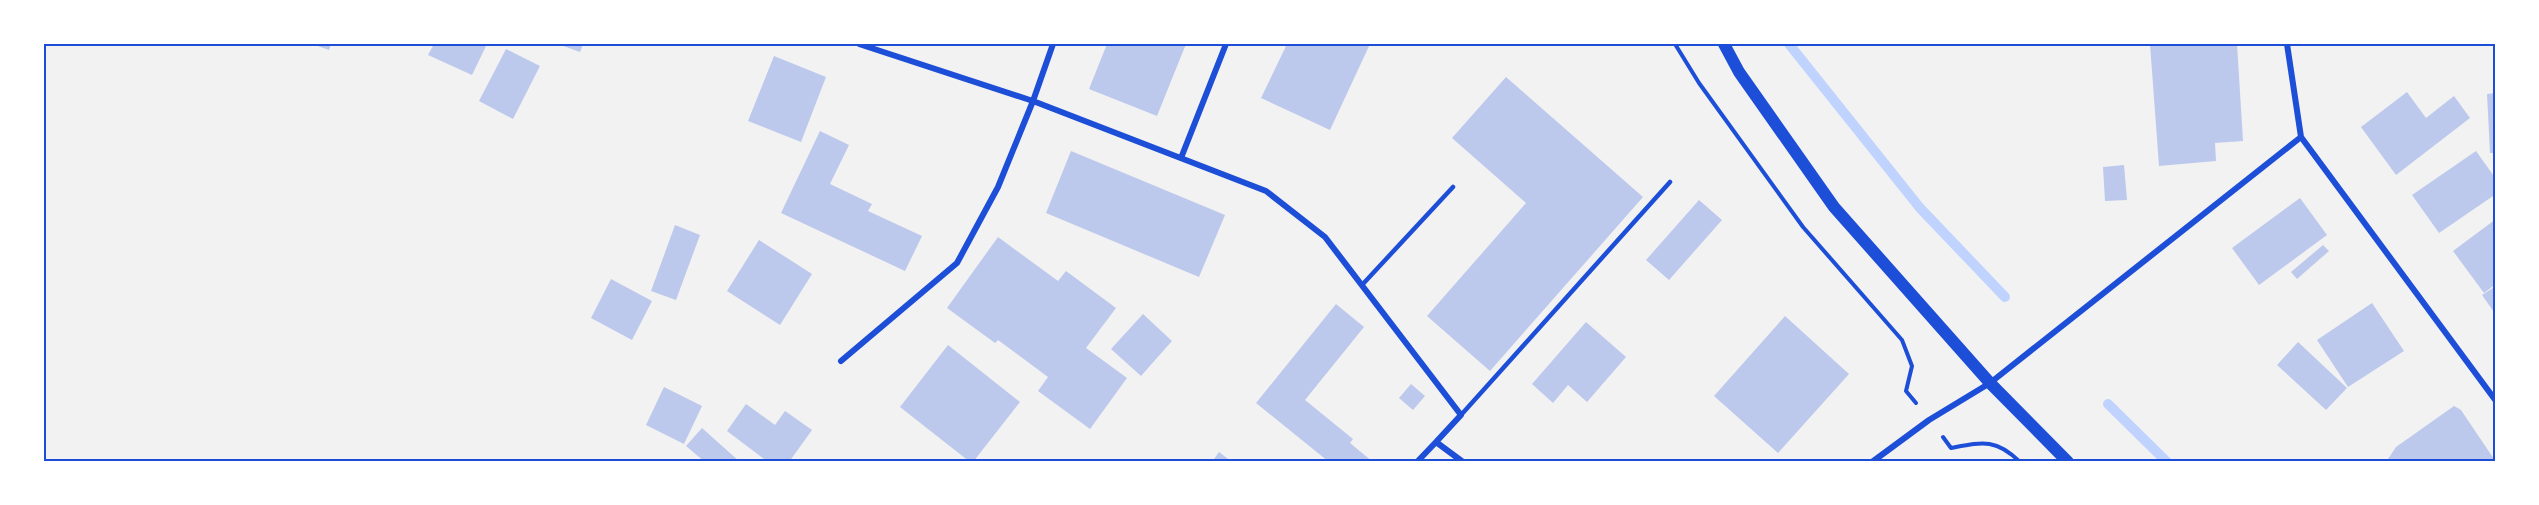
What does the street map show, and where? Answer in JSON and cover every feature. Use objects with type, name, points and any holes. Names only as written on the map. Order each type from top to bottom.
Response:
[{"type":"main road","points":[[1724,44],[1739,72],[1834,207],[1990,383],[2068,462]]},
{"type":"street","points":[[858,44],[1033,101],[1266,191],[1325,237],[1461,415],[1417,462]]},
{"type":"street","points":[[841,361],[957,263],[998,187],[1053,44]]},
{"type":"street","points":[[1181,158],[1226,44]]},
{"type":"street","points":[[2288,44],[2301,137],[2496,401]]},
{"type":"street","points":[[1872,462],[1929,420],[1990,383],[2301,137]]},
{"type":"street","points":[[1436,442],[1463,462]]},
{"type":"lane","points":[[1461,415],[1670,182]]},
{"type":"lane","points":[[1362,285],[1454,187]]},
{"type":"path","points":[[1675,44],[1699,83],[1803,227],[1902,340],[1912,366],[1906,391],[1951,448],[1980,442],[2007,448],[2020,462]]},
{"type":"building","points":[[312,44],[331,44],[329,50]]},
{"type":"building","points":[[434,44],[487,44],[472,75],[428,55]]},
{"type":"building","points":[[558,44],[583,44],[580,52]]},
{"type":"building","points":[[1107,44],[1186,44],[1157,116],[1089,89]]},
{"type":"building","points":[[1287,44],[1370,44],[1330,130],[1261,98]]},
{"type":"building","points":[[2150,44],[2237,44],[2243,141],[2215,143],[2216,161],[2159,166]]},
{"type":"building","points":[[506,49],[540,66],[513,119],[479,101]]},
{"type":"building","points":[[774,56],[826,77],[801,142],[748,121]]},
{"type":"building","points":[[1506,77],[1643,197],[1490,371],[1427,316],[1526,203],[1452,138]]},
{"type":"building","points":[[2407,92],[2426,118],[2454,96],[2470,118],[2396,175],[2361,127]]},
{"type":"building","points":[[2496,93],[2496,153],[2490,153],[2487,94]]},
{"type":"building","points":[[820,131],[849,145],[830,184],[872,204],[868,211],[922,236],[905,271],[781,213]]},
{"type":"building","points":[[1071,151],[1225,215],[1199,277],[1046,213]]},
{"type":"building","points":[[2476,151],[2496,179],[2496,194],[2439,233],[2412,195]]},
{"type":"building","points":[[2124,165],[2127,200],[2105,201],[2103,167]]},
{"type":"building","points":[[2300,198],[2327,235],[2259,285],[2232,248]]},
{"type":"building","points":[[1699,200],[1722,220],[1669,280],[1646,260]]},
{"type":"building","points":[[2496,219],[2496,284],[2484,293],[2453,251]]},
{"type":"building","points":[[675,225],[700,235],[676,300],[651,291]]},
{"type":"building","points":[[998,237],[1058,281],[1066,271],[1116,308],[1086,348],[1127,378],[1090,429],[1038,391],[1048,377],[998,340],[995,343],[947,308]]},
{"type":"building","points":[[759,240],[812,274],[780,325],[727,291]]},
{"type":"building","points":[[2323,245],[2329,251],[2297,279],[2291,272]]},
{"type":"building","points":[[611,279],[652,301],[632,340],[591,318]]},
{"type":"building","points":[[2496,286],[2496,315],[2482,295]]},
{"type":"building","points":[[2372,303],[2404,351],[2348,387],[2317,340]]},
{"type":"building","points":[[1336,304],[1364,327],[1305,400],[1353,439],[1350,443],[1373,462],[1329,462],[1256,403]]},
{"type":"building","points":[[1143,314],[1172,341],[1141,376],[1111,349]]},
{"type":"building","points":[[1785,316],[1849,374],[1778,453],[1714,396]]},
{"type":"building","points":[[1586,322],[1626,357],[1587,402],[1568,385],[1553,403],[1532,384]]},
{"type":"building","points":[[2298,342],[2347,388],[2326,410],[2277,365]]},
{"type":"building","points":[[948,345],[1020,402],[973,462],[970,462],[900,407]]},
{"type":"building","points":[[1411,384],[1425,396],[1413,410],[1399,398]]},
{"type":"building","points":[[664,387],[702,406],[684,444],[646,425]]},
{"type":"building","points":[[746,404],[775,425],[785,411],[812,430],[789,462],[768,462],[727,431]]},
{"type":"building","points":[[2454,406],[2461,410],[2496,462],[2386,462],[2396,447]]},
{"type":"building","points":[[702,428],[740,462],[705,462],[686,446]]},
{"type":"building","points":[[1219,452],[1232,462],[1212,462]]},
{"type":"waterway","points":[[1789,44],[1920,208],[2005,297]]},
{"type":"waterway","points":[[2108,404],[2167,462]]}]
